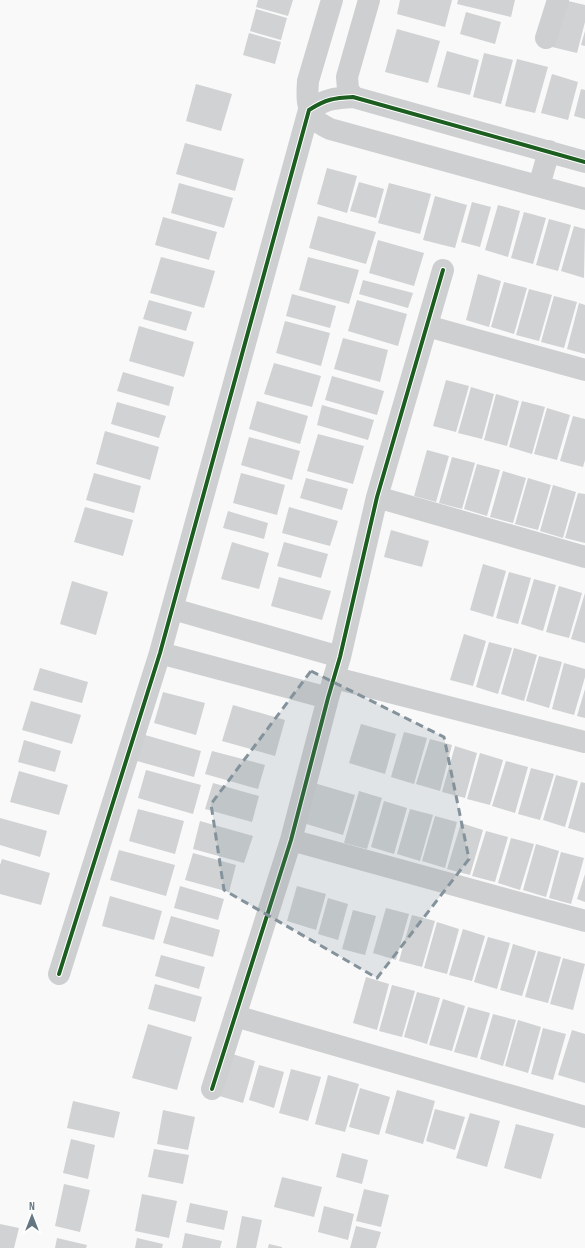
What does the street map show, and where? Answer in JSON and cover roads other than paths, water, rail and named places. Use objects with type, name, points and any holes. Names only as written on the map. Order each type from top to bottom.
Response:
[{"type":"street","points":[[58,974],[173,609],[309,110],[307,95],[308,81],[332,0]]},
{"type":"street","points":[[354,97],[348,89],[347,78],[369,0]]},
{"type":"street","points":[[546,38],[558,0]]},
{"type":"street","points":[[309,110],[322,102],[336,98],[354,97],[585,162]]},
{"type":"street","points":[[309,110],[316,121],[330,129],[585,199]]},
{"type":"street","points":[[539,186],[549,151]]},
{"type":"street","points":[[212,1089],[291,840],[340,657],[376,497],[443,270]]},
{"type":"street","points":[[427,326],[585,370]]},
{"type":"street","points":[[376,497],[585,557]]},
{"type":"street","points":[[173,609],[340,657]]},
{"type":"street","points":[[160,653],[585,742]]},
{"type":"street","points":[[291,840],[585,921]]},
{"type":"street","points":[[235,1016],[585,1117]]}]
